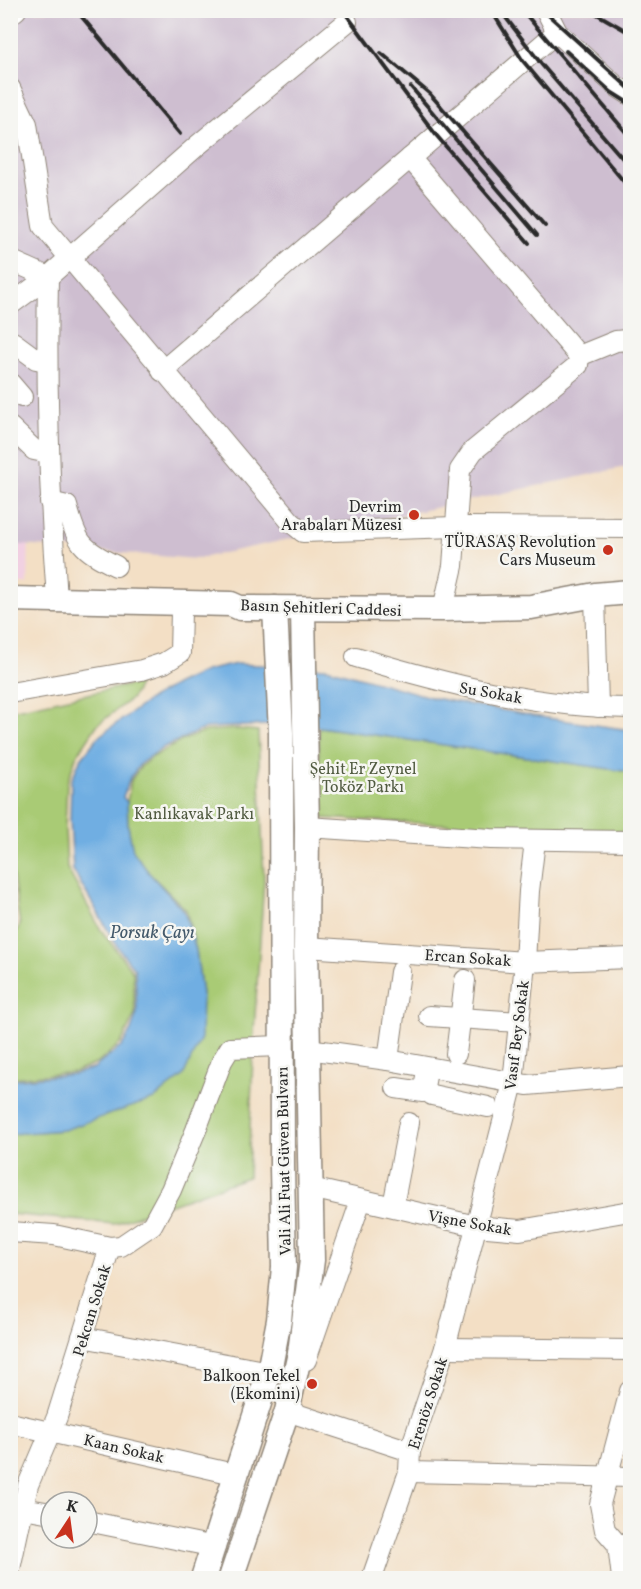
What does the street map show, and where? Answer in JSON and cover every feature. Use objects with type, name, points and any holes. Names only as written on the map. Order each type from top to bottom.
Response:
[{"type":"main road","name":"Basın Şehitleri Caddesi","points":[[10,599],[231,604],[240,608],[303,610],[443,609],[531,607],[595,595],[630,592]]},
{"type":"main road","points":[[109,600],[129,609],[231,612],[240,608]]},
{"type":"main road","name":"Vali Ali Fuat Güven Bulvarı","points":[[203,1578],[238,1475],[268,1372],[279,1320],[284,1267],[281,733],[275,608]]},
{"type":"main road","name":"Vali Ali Fuat Güven Bulvarı","points":[[231,1578],[288,1411],[300,1353],[312,1260],[303,610]]},
{"type":"street","points":[[10,15],[16,10]]},
{"type":"street","points":[[546,10],[557,32],[616,86],[630,95]]},
{"type":"street","points":[[10,305],[48,277],[198,145],[347,22]]},
{"type":"street","points":[[162,370],[557,32]]},
{"type":"street","points":[[10,88],[27,124],[43,226],[291,522],[303,532],[455,527],[630,528]]},
{"type":"street","points":[[410,158],[579,356],[578,365],[473,451],[460,470],[453,566],[443,609]]},
{"type":"street","points":[[10,260],[48,277]]},
{"type":"street","points":[[48,277],[50,502],[57,599]]},
{"type":"street","points":[[579,356],[616,341],[627,340],[630,344]]},
{"type":"street","points":[[10,342],[36,359],[47,360]]},
{"type":"street","points":[[10,427],[34,450],[50,453]]},
{"type":"street","points":[[50,502],[67,506],[74,534],[92,554],[116,566]]},
{"type":"street","points":[[595,595],[598,707]]},
{"type":"street","points":[[10,693],[142,670],[164,663],[180,653],[181,611]]},
{"type":"street","name":"Su Sokak","points":[[356,657],[436,681],[489,692],[598,707],[630,708]]},
{"type":"street","points":[[307,827],[535,841],[630,841]]},
{"type":"street","name":"Vasıf Bey Sokak","points":[[476,1226],[513,1083],[535,841]]},
{"type":"street","name":"Ercan Sokak","points":[[306,947],[525,962],[630,958]]},
{"type":"street","points":[[388,1060],[400,972]]},
{"type":"street","points":[[456,1054],[465,980]]},
{"type":"street","points":[[429,1016],[519,1022]]},
{"type":"street","name":"Pekcan Sokak","points":[[10,1569],[28,1485],[57,1418],[110,1247],[121,1246],[152,1225],[171,1190],[222,1061],[230,1048],[281,1046]]},
{"type":"street","points":[[308,1049],[388,1060],[527,1085],[630,1076]]},
{"type":"street","points":[[396,1088],[423,1092],[428,1068]]},
{"type":"street","points":[[457,1100],[461,1074]]},
{"type":"street","points":[[432,1095],[488,1107]]},
{"type":"street","points":[[393,1206],[410,1123]]},
{"type":"street","name":"Vişne Sokak","points":[[311,1188],[476,1226],[520,1230],[630,1211]]},
{"type":"street","points":[[361,1200],[288,1411],[410,1451]]},
{"type":"street","name":"Erenöz Sokak","points":[[372,1578],[409,1472],[410,1451],[445,1348],[476,1226]]},
{"type":"street","points":[[10,1232],[54,1235],[110,1247]]},
{"type":"street","points":[[82,1337],[268,1372]]},
{"type":"street","points":[[445,1348],[630,1350]]},
{"type":"street","points":[[622,1578],[618,1545],[605,1530],[600,1504],[630,1391]]},
{"type":"street","points":[[10,1409],[50,1431]]},
{"type":"street","name":"Kaan Sokak","points":[[10,1423],[238,1475]]},
{"type":"street","points":[[409,1472],[630,1477]]},
{"type":"street","points":[[23,1508],[39,1511]]},
{"type":"street","points":[[99,1523],[215,1547]]},
{"type":"shaded area","points":[[10,11],[630,11],[630,466],[196,559],[11,544]]},
{"type":"shaded area","points":[[11,446],[30,467],[28,584],[11,584]]},
{"type":"green space","points":[[140,683],[132,698],[97,725],[76,757],[67,783],[65,828],[67,868],[101,930],[133,972],[135,1014],[121,1043],[98,1063],[75,1072],[11,1078],[11,940],[20,925],[10,856],[11,710]]},
{"type":"green space","name":"Şehit Er Zeynel Toköz Parkı","points":[[319,727],[630,772],[630,833],[318,818]]},
{"type":"green space","name":"Kanlıkavak Parkı","points":[[237,729],[258,731],[264,880],[254,1031],[248,1177],[114,1224],[11,1214],[10,1134],[64,1130],[202,994],[196,950],[186,910],[149,873],[133,851],[128,826],[127,802],[131,780],[142,765],[154,756],[183,740],[206,731]]},
{"type":"water","name":"Porsuk Çayı","points":[[236,664],[327,668],[434,698],[630,730],[630,772],[320,727],[268,725],[205,728],[164,747],[141,763],[130,778],[123,797],[127,802],[128,826],[133,851],[149,873],[184,911],[196,950],[202,994],[201,1038],[183,1076],[154,1099],[64,1130],[11,1134],[10,1080],[75,1074],[94,1068],[122,1046],[137,1013],[135,970],[117,946],[73,870],[70,820],[71,781],[80,760],[98,737],[149,700],[205,671]]},
{"type":"railway","points":[[76,10],[180,134]]},
{"type":"railway","points":[[343,10],[436,135],[529,243]]},
{"type":"railway","points":[[491,10],[523,61],[630,189]]},
{"type":"railway","points":[[500,10],[542,65],[630,167]]},
{"type":"railway","points":[[522,10],[630,137]]},
{"type":"railway","points":[[543,10],[630,89]]},
{"type":"railway","points":[[590,10],[630,33]]},
{"type":"railway","points":[[566,51],[611,92],[630,104]]},
{"type":"railway","points":[[381,53],[430,94],[545,226]]},
{"type":"railway","points":[[411,87],[537,235]]},
{"type":"place","name":"Devrim Arabaları Müzesi","points":[[414,515]]},
{"type":"place","name":"TÜRASAŞ Revolution Cars Museum","points":[[608,550]]},
{"type":"place","name":"Balkoon Tekel (Ekomini)","points":[[312,1384]]}]
